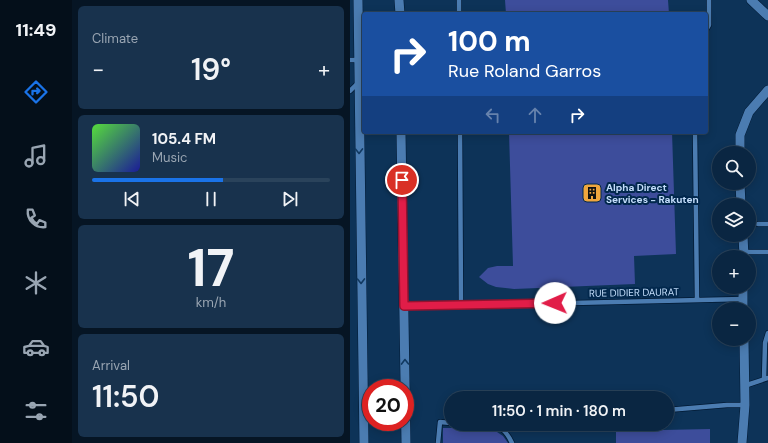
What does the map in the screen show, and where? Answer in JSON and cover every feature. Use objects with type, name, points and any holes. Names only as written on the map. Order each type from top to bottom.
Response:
[{"type":"street","points":[[358,0],[354,60],[359,81],[364,443]]},
{"type":"street","points":[[399,0],[400,12]]},
{"type":"street","points":[[751,0],[768,16]]},
{"type":"street","points":[[740,146],[740,135],[749,112],[768,90]]},
{"type":"street","points":[[401,134],[406,443]]},
{"type":"street","points":[[743,294],[743,302]]},
{"type":"street","points":[[742,443],[744,405],[744,346]]},
{"type":"lane","points":[[459,0],[459,12]]},
{"type":"lane","points":[[708,27],[709,0]]},
{"type":"lane","points":[[350,91],[359,81]]},
{"type":"lane","points":[[460,134],[461,305]]},
{"type":"lane","points":[[695,134],[697,300]]},
{"type":"lane","points":[[758,224],[768,224]]},
{"type":"lane","points":[[756,254],[768,252]]},
{"type":"lane","name":"RUE DIDIER DAURAT","points":[[404,306],[743,299]]},
{"type":"lane","points":[[744,386],[766,378],[765,343],[768,333]]},
{"type":"lane","points":[[674,409],[744,405]]},
{"type":"lane","points":[[438,443],[440,422],[444,422]]},
{"type":"lane","points":[[507,431],[512,443]]},
{"type":"building","points":[[505,0],[668,0],[669,12],[506,12]]},
{"type":"building","name":"Alpha Direct Services - Rakuten","points":[[509,134],[672,134],[676,254],[634,256],[635,284],[514,289],[496,287],[488,284],[479,277],[488,268],[497,266],[513,266]]},
{"type":"building","points":[[444,428],[444,431],[497,432],[503,436],[508,443],[443,443]]},
{"type":"building","points":[[710,429],[710,443],[616,443],[616,431],[674,431],[674,430]]},
{"type":"place","name":"Alpha Direct Services - Rakuten","points":[[592,193]]},
{"type":"route","points":[[402,180],[404,306],[555,303]]}]
